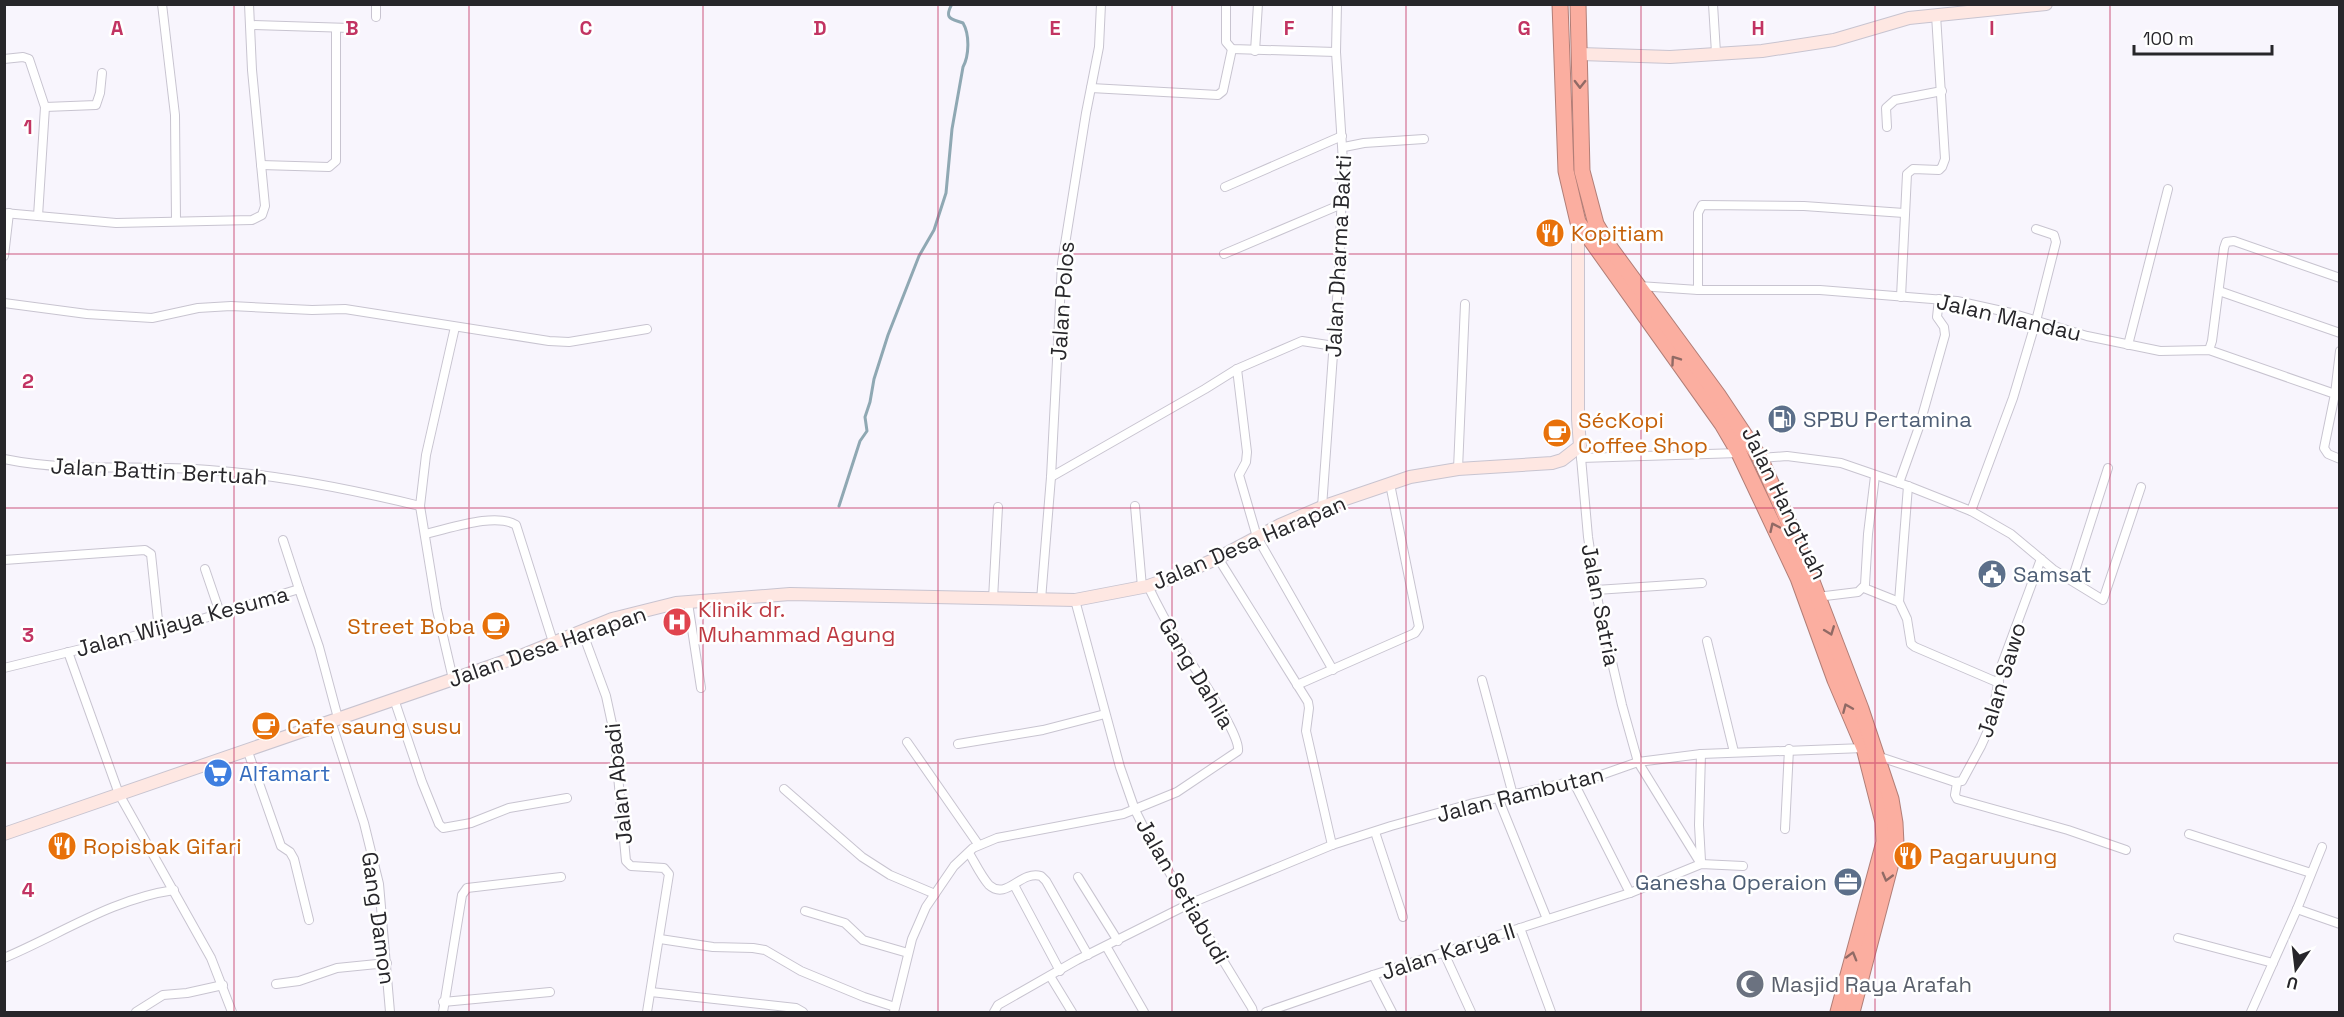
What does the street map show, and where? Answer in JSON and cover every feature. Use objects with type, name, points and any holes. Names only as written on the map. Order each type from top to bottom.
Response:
[{"type":"highway","name":"Jalan Hangtuah","points":[[1560,4],[1566,171],[1578,222],[1722,424],[1739,453],[1798,578],[1891,800],[1896,844],[1852,1012]]},
{"type":"highway","name":"Jalan Hangtuah","points":[[1578,4],[1581,54],[1582,171],[1596,224],[1611,249],[1749,439],[1760,458],[1795,537],[1817,597],[1841,679]]},
{"type":"highway","name":"Jalan Hangtuah","points":[[1838,1012],[1884,842],[1883,822],[1870,752]]},
{"type":"street","points":[[162,4],[175,115],[176,221]]},
{"type":"street","points":[[4,256],[7,213],[116,223],[252,220],[262,215],[265,206],[252,70],[249,4]]},
{"type":"street","points":[[376,4],[376,17]]},
{"type":"street","name":"Jalan Polos","points":[[1041,600],[1051,477],[1062,263],[1100,47],[1101,4]]},
{"type":"street","points":[[1226,4],[1226,42],[1232,49],[1336,52]]},
{"type":"street","points":[[1255,51],[1258,4]]},
{"type":"street","name":"Jalan Dharma Bakti","points":[[1322,507],[1334,346],[1344,147],[1336,52],[1337,4]]},
{"type":"street","points":[[1713,4],[1716,53]]},
{"type":"street","points":[[1581,54],[1670,57],[1798,47],[1856,34],[1909,18],[2046,4]]},
{"type":"street","points":[[1901,297],[1908,171],[1939,170],[1944,163],[1942,91],[1936,15]]},
{"type":"street","points":[[250,25],[350,28]]},
{"type":"street","points":[[261,165],[329,167],[336,161],[336,28]]},
{"type":"street","points":[[1091,88],[1218,95],[1223,92],[1232,49]]},
{"type":"street","points":[[4,59],[25,57],[29,59],[45,107],[38,216]]},
{"type":"street","points":[[45,107],[96,105],[102,73]]},
{"type":"street","points":[[1887,127],[1886,108],[1892,101],[1942,91]]},
{"type":"street","points":[[1225,187],[1342,136]]},
{"type":"street","points":[[1344,147],[1364,143],[1424,139]]},
{"type":"street","points":[[2128,345],[2168,189]]},
{"type":"street","points":[[1224,254],[1342,204]]},
{"type":"street","points":[[1698,290],[1698,213],[1702,205],[1804,206],[1904,213]]},
{"type":"street","points":[[1578,222],[1578,419],[1581,452],[1739,453]]},
{"type":"street","points":[[1971,511],[2013,398],[2036,321],[2056,239],[2052,234],[2036,229]]},
{"type":"street","points":[[2210,350],[2226,242],[2230,240],[2340,278]]},
{"type":"street","name":"Jalan Mandau","points":[[1638,286],[1698,290],[1820,290],[1939,298],[2011,314],[2128,345],[2160,351],[2210,350],[2335,394]]},
{"type":"street","points":[[2219,291],[2340,333]]},
{"type":"street","points":[[1899,483],[1919,427],[1945,335],[1937,317],[1939,298]]},
{"type":"street","points":[[4,303],[152,318],[198,308],[231,306],[312,310],[345,309],[569,342],[648,328]]},
{"type":"street","points":[[1458,469],[1465,304]]},
{"type":"street","points":[[453,679],[437,610],[420,506],[426,455],[455,327]]},
{"type":"street","points":[[1051,477],[1237,369],[1302,341],[1334,346]]},
{"type":"street","points":[[2340,351],[2335,394],[2336,411],[2324,451],[2340,459]]},
{"type":"street","points":[[1237,369],[1247,452],[1246,462],[1239,475],[1257,537],[1333,670]]},
{"type":"street","name":"Jalan Desa Harapan","points":[[4,834],[453,679],[612,619],[676,603],[790,594],[1075,600],[1145,587],[1218,558],[1322,507],[1390,484],[1433,472],[1552,463],[1581,452]]},
{"type":"street","name":"Jalan Satria","points":[[1581,452],[1588,537],[1596,590],[1622,705],[1638,762],[1701,864]]},
{"type":"street","points":[[1760,458],[1787,456],[1841,463],[1971,511],[2011,534],[2041,559],[2103,600],[2141,487]]},
{"type":"street","name":"Jalan Battin Bertuah","points":[[4,459],[37,465],[207,469],[345,488],[420,506]]},
{"type":"street","points":[[2072,580],[2108,468]]},
{"type":"street","points":[[1817,597],[1858,592],[1864,588],[1867,576],[1868,534],[1875,476]]},
{"type":"street","points":[[1297,685],[1414,633],[1419,627],[1390,484]]},
{"type":"street","points":[[1908,486],[1899,602],[1907,619],[1911,644],[1999,682]]},
{"type":"street","points":[[1136,506],[1145,587]]},
{"type":"street","points":[[993,599],[998,507]]},
{"type":"street","points":[[425,534],[488,520],[512,522],[516,525],[553,642]]},
{"type":"street","points":[[283,540],[299,589]]},
{"type":"street","points":[[4,560],[145,550],[152,554],[159,630]]},
{"type":"street","points":[[1218,558],[1309,705],[1306,730],[1332,845]]},
{"type":"street","name":"Jalan Sawo","points":[[1957,783],[1962,781],[1982,746],[1990,726],[2002,664],[2041,559]]},
{"type":"street","points":[[205,569],[220,613]]},
{"type":"street","points":[[1596,590],[1702,583]]},
{"type":"street","name":"Gang Dahlia","points":[[1135,810],[1177,792],[1236,754],[1239,748],[1227,720],[1145,587]]},
{"type":"street","points":[[1864,588],[1899,602]]},
{"type":"street","name":"Jalan Wijaya Kesuma","points":[[4,668],[159,630],[299,589],[319,647],[334,719]]},
{"type":"street","name":"Jalan Setiabudi","points":[[1075,600],[1120,767],[1135,810],[1152,844],[1252,1009]]},
{"type":"street","points":[[688,603],[701,688]]},
{"type":"street","name":"Jalan Abadi","points":[[582,631],[606,696],[614,732],[618,755],[626,861],[631,866],[664,867],[669,874],[647,1012]]},
{"type":"street","points":[[1707,641],[1734,752]]},
{"type":"street","points":[[68,652],[119,794],[211,958],[232,1012]]},
{"type":"street","points":[[1482,680],[1513,795]]},
{"type":"street","points":[[394,699],[422,782],[439,824],[443,828],[471,823],[509,808],[567,798]]},
{"type":"street","points":[[958,744],[1043,730],[1105,714]]},
{"type":"street","name":"Gang Damon","points":[[334,719],[379,884],[390,1012]]},
{"type":"street","points":[[907,742],[978,844]]},
{"type":"street","points":[[248,749],[281,846],[290,852],[294,859],[309,920]]},
{"type":"street","points":[[1785,829],[1790,750]]},
{"type":"street","name":"Jalan Rambutan","points":[[994,1012],[998,1005],[1059,971],[1189,904],[1332,845],[1375,831],[1470,804],[1601,775],[1638,762],[1734,752],[1790,750],[1870,752]]},
{"type":"street","points":[[1870,752],[1957,783],[1955,795],[1957,799],[2126,850]]},
{"type":"street","points":[[1701,754],[1699,825],[1701,864],[1743,866]]},
{"type":"street","points":[[1573,781],[1630,893]]},
{"type":"street","points":[[784,789],[862,856],[890,875],[935,894]]},
{"type":"street","points":[[1498,798],[1547,919]]},
{"type":"street","points":[[660,939],[713,947],[765,950],[801,971],[894,1010],[912,939],[926,907],[954,866],[978,844],[1034,830],[1110,818],[1135,810]]},
{"type":"street","points":[[1375,831],[1403,916]]},
{"type":"street","points":[[2189,834],[2311,873]]},
{"type":"street","points":[[2251,1012],[2322,847]]},
{"type":"street","points":[[969,853],[988,884],[994,888],[1008,888],[1028,875],[1041,876],[1088,955]]},
{"type":"street","name":"Jalan Karya II","points":[[1266,1012],[1373,975],[1630,893],[1701,864]]},
{"type":"street","points":[[442,1012],[462,895],[467,888],[561,877]]},
{"type":"street","points":[[1078,877],[1118,941]]},
{"type":"street","points":[[1014,885],[1059,971]]},
{"type":"street","points":[[4,958],[39,943],[98,912],[127,901],[174,890]]},
{"type":"street","points":[[2297,909],[2340,924]]},
{"type":"street","points":[[805,911],[845,923],[863,940],[908,953]]},
{"type":"street","points":[[1520,928],[1551,1012]]},
{"type":"street","points":[[2178,938],[2273,963]]},
{"type":"street","points":[[1106,946],[1144,1012]]},
{"type":"street","points":[[1444,953],[1471,1012]]},
{"type":"street","points":[[276,984],[299,981],[337,968],[387,963]]},
{"type":"street","points":[[1373,975],[1392,1012]]},
{"type":"street","points":[[1050,976],[1072,1012]]},
{"type":"street","points":[[137,1012],[163,995],[223,986]]},
{"type":"street","points":[[443,1002],[550,992]]},
{"type":"street","points":[[651,992],[796,1008],[803,1012]]},
{"type":"waterway","points":[[839,506],[860,441],[867,431],[865,417],[888,335],[919,256],[934,230],[946,193],[952,129],[968,45],[963,23],[949,16],[952,4]]},
{"type":"place","name":"Kopitiam","points":[[1550,233]]},
{"type":"place","name":"SPBU Pertamina","points":[[1782,419]]},
{"type":"place","name":"SécKopi Coffee Shop","points":[[1557,433]]},
{"type":"place","name":"Samsat","points":[[1992,574]]},
{"type":"place","name":"Klinik dr. Muhammad Agung","points":[[677,622]]},
{"type":"place","name":"Street Boba","points":[[496,626]]},
{"type":"place","name":"Cafe saung susu","points":[[266,726]]},
{"type":"place","name":"Alfamart","points":[[218,773]]},
{"type":"place","name":"Ropisbak Gifari","points":[[62,846]]},
{"type":"place","name":"Pagaruyung","points":[[1908,856]]},
{"type":"place","name":"Ganesha Operaion","points":[[1848,882]]},
{"type":"place","name":"Masjid Raya Arafah","points":[[1750,984]]}]
